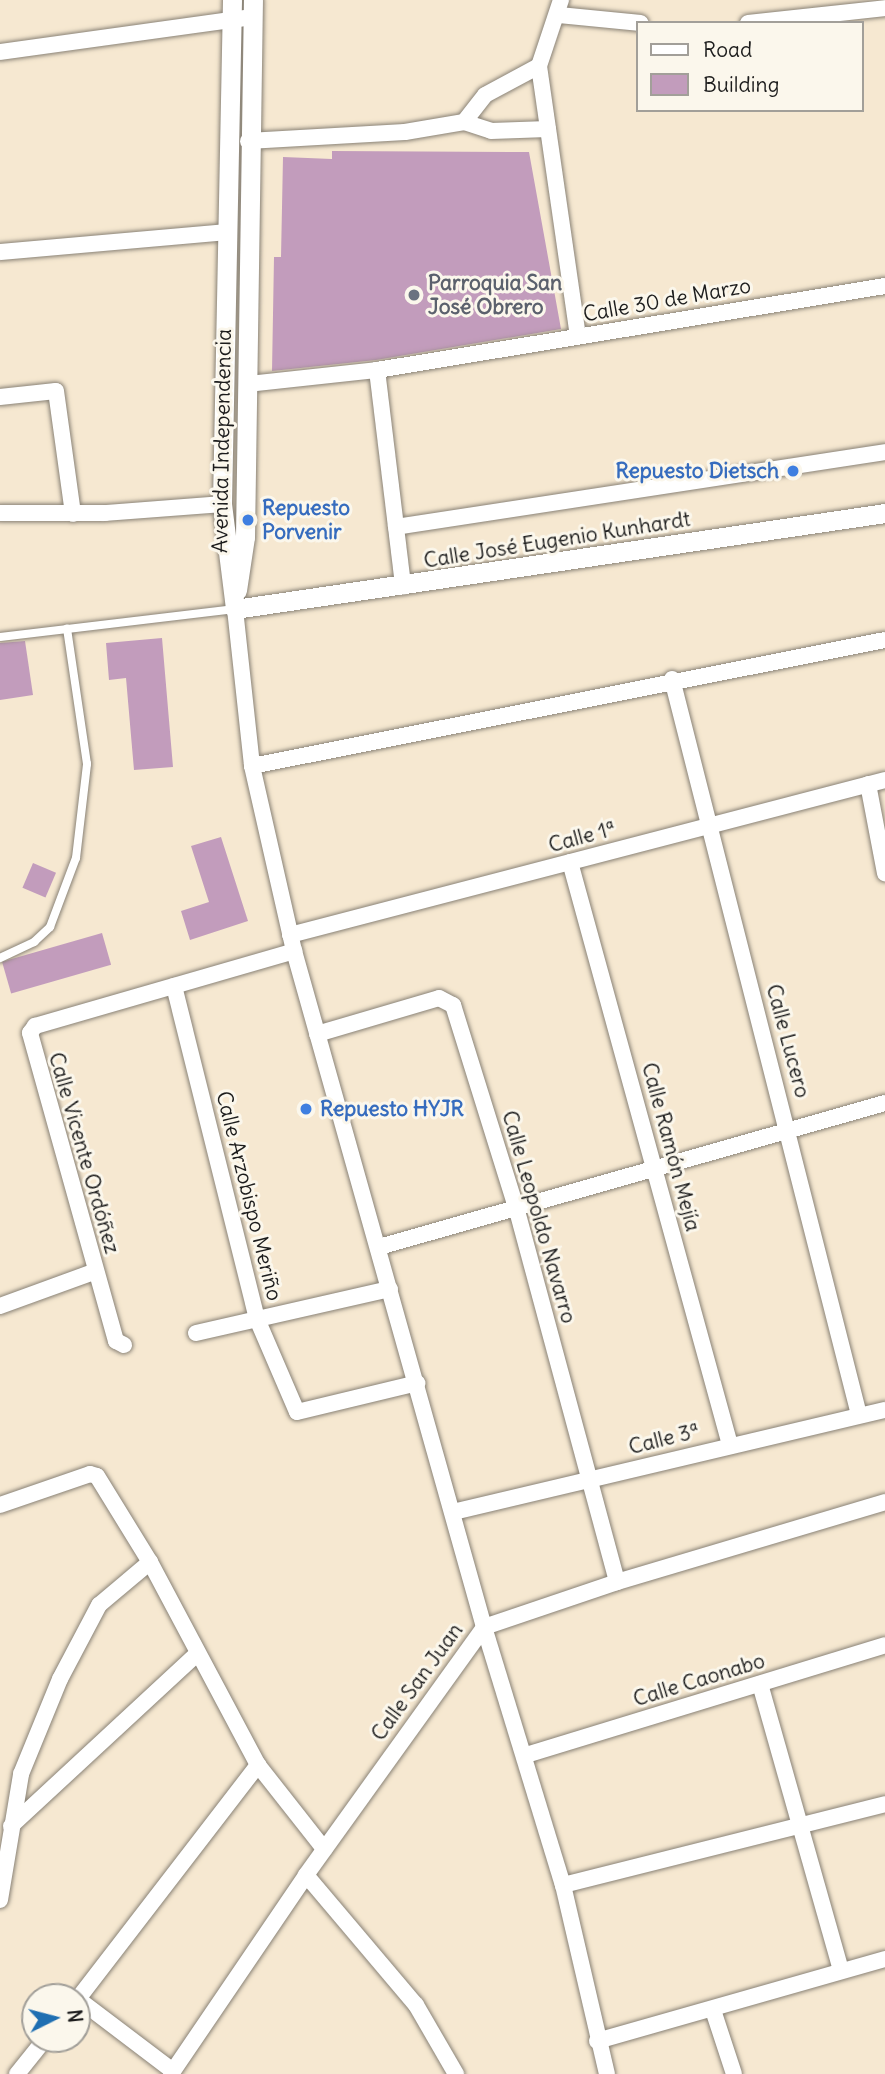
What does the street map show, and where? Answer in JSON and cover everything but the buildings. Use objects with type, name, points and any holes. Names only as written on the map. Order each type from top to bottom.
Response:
[{"type":"street","points":[[578,336],[539,66],[560,7],[636,22]]},
{"type":"street","points":[[0,52],[253,8]]},
{"type":"street","name":"Avenida Independencia","points":[[234,609],[245,537],[248,141],[253,8]]},
{"type":"street","points":[[766,21],[885,8]]},
{"type":"street","name":"Avenida Independencia","points":[[231,10],[222,504],[234,609]]},
{"type":"street","points":[[464,122],[485,95],[539,66]]},
{"type":"street","points":[[248,141],[405,132],[464,122],[491,131],[548,129]]},
{"type":"street","points":[[0,252],[228,232]]},
{"type":"street","name":"Calle 30 de Marzo","points":[[248,384],[377,370],[885,286]]},
{"type":"street","points":[[377,370],[403,586]]},
{"type":"street","points":[[0,397],[55,391],[73,514]]},
{"type":"street","points":[[396,527],[885,452]]},
{"type":"street","points":[[0,513],[73,514],[222,504]]},
{"type":"street","name":"Calle José Eugenio Kunhardt","points":[[234,609],[885,513]]},
{"type":"street","points":[[234,609],[252,766],[292,943],[418,1382],[484,1627],[526,1755],[563,1885],[607,2074]]},
{"type":"street","points":[[252,766],[672,679],[885,640]]},
{"type":"street","name":"Calle Lucero","points":[[672,679],[790,1132],[859,1415]]},
{"type":"street","name":"Calle 1ª","points":[[292,943],[570,862],[885,780]]},
{"type":"street","points":[[868,784],[885,873]]},
{"type":"street","name":"Calle Ramón Mejía","points":[[570,862],[730,1444]]},
{"type":"street","name":"Calle Vicente Ordóñez","points":[[124,1345],[116,1341],[30,1033],[35,1026],[174,986],[292,943]]},
{"type":"street","name":"Calle Arzobispo Meriño","points":[[174,986],[257,1319],[297,1412],[418,1382]]},
{"type":"street","name":"Calle Leopoldo Navarro","points":[[317,1034],[439,998],[453,1005],[516,1207],[592,1478],[617,1582]]},
{"type":"street","points":[[379,1247],[516,1207],[656,1171],[885,1103]]},
{"type":"street","points":[[0,1306],[96,1271]]},
{"type":"street","points":[[196,1333],[390,1289]]},
{"type":"street","name":"Calle 3ª","points":[[453,1512],[730,1444],[885,1410]]},
{"type":"street","points":[[0,1505],[94,1474],[150,1562],[258,1765],[324,1849]]},
{"type":"street","name":"Calle San Juan","points":[[172,2072],[324,1849],[484,1627],[617,1582],[885,1502]]},
{"type":"street","points":[[0,1900],[21,1774],[85,1628],[117,1586],[150,1562]]},
{"type":"street","name":"Calle Caonabo","points":[[526,1755],[885,1645]]},
{"type":"street","points":[[11,1826],[197,1654]]},
{"type":"street","points":[[760,1684],[804,1826],[841,1971]]},
{"type":"street","points":[[89,1983],[258,1765]]},
{"type":"street","points":[[563,1885],[885,1804]]},
{"type":"street","points":[[306,1875],[416,2005],[456,2074]]},
{"type":"street","points":[[597,2040],[713,2010],[885,1959]]},
{"type":"street","points":[[91,2010],[172,2072]]},
{"type":"street","points":[[713,2010],[734,2074]]},
{"type":"street","points":[[17,2074],[34,2053]]},
{"type":"lane","points":[[0,636],[234,609]]},
{"type":"lane","points":[[0,958],[34,942],[50,927],[76,858],[87,764],[67,628]]},
{"type":"place","name":"Parroquia San José Obrero","points":[[414,295]]},
{"type":"place","name":"Repuesto Dietsch","points":[[793,471]]},
{"type":"place","name":"Repuesto Porvenir","points":[[248,520]]},
{"type":"place","name":"Repuesto HYJR","points":[[306,1109]]}]
